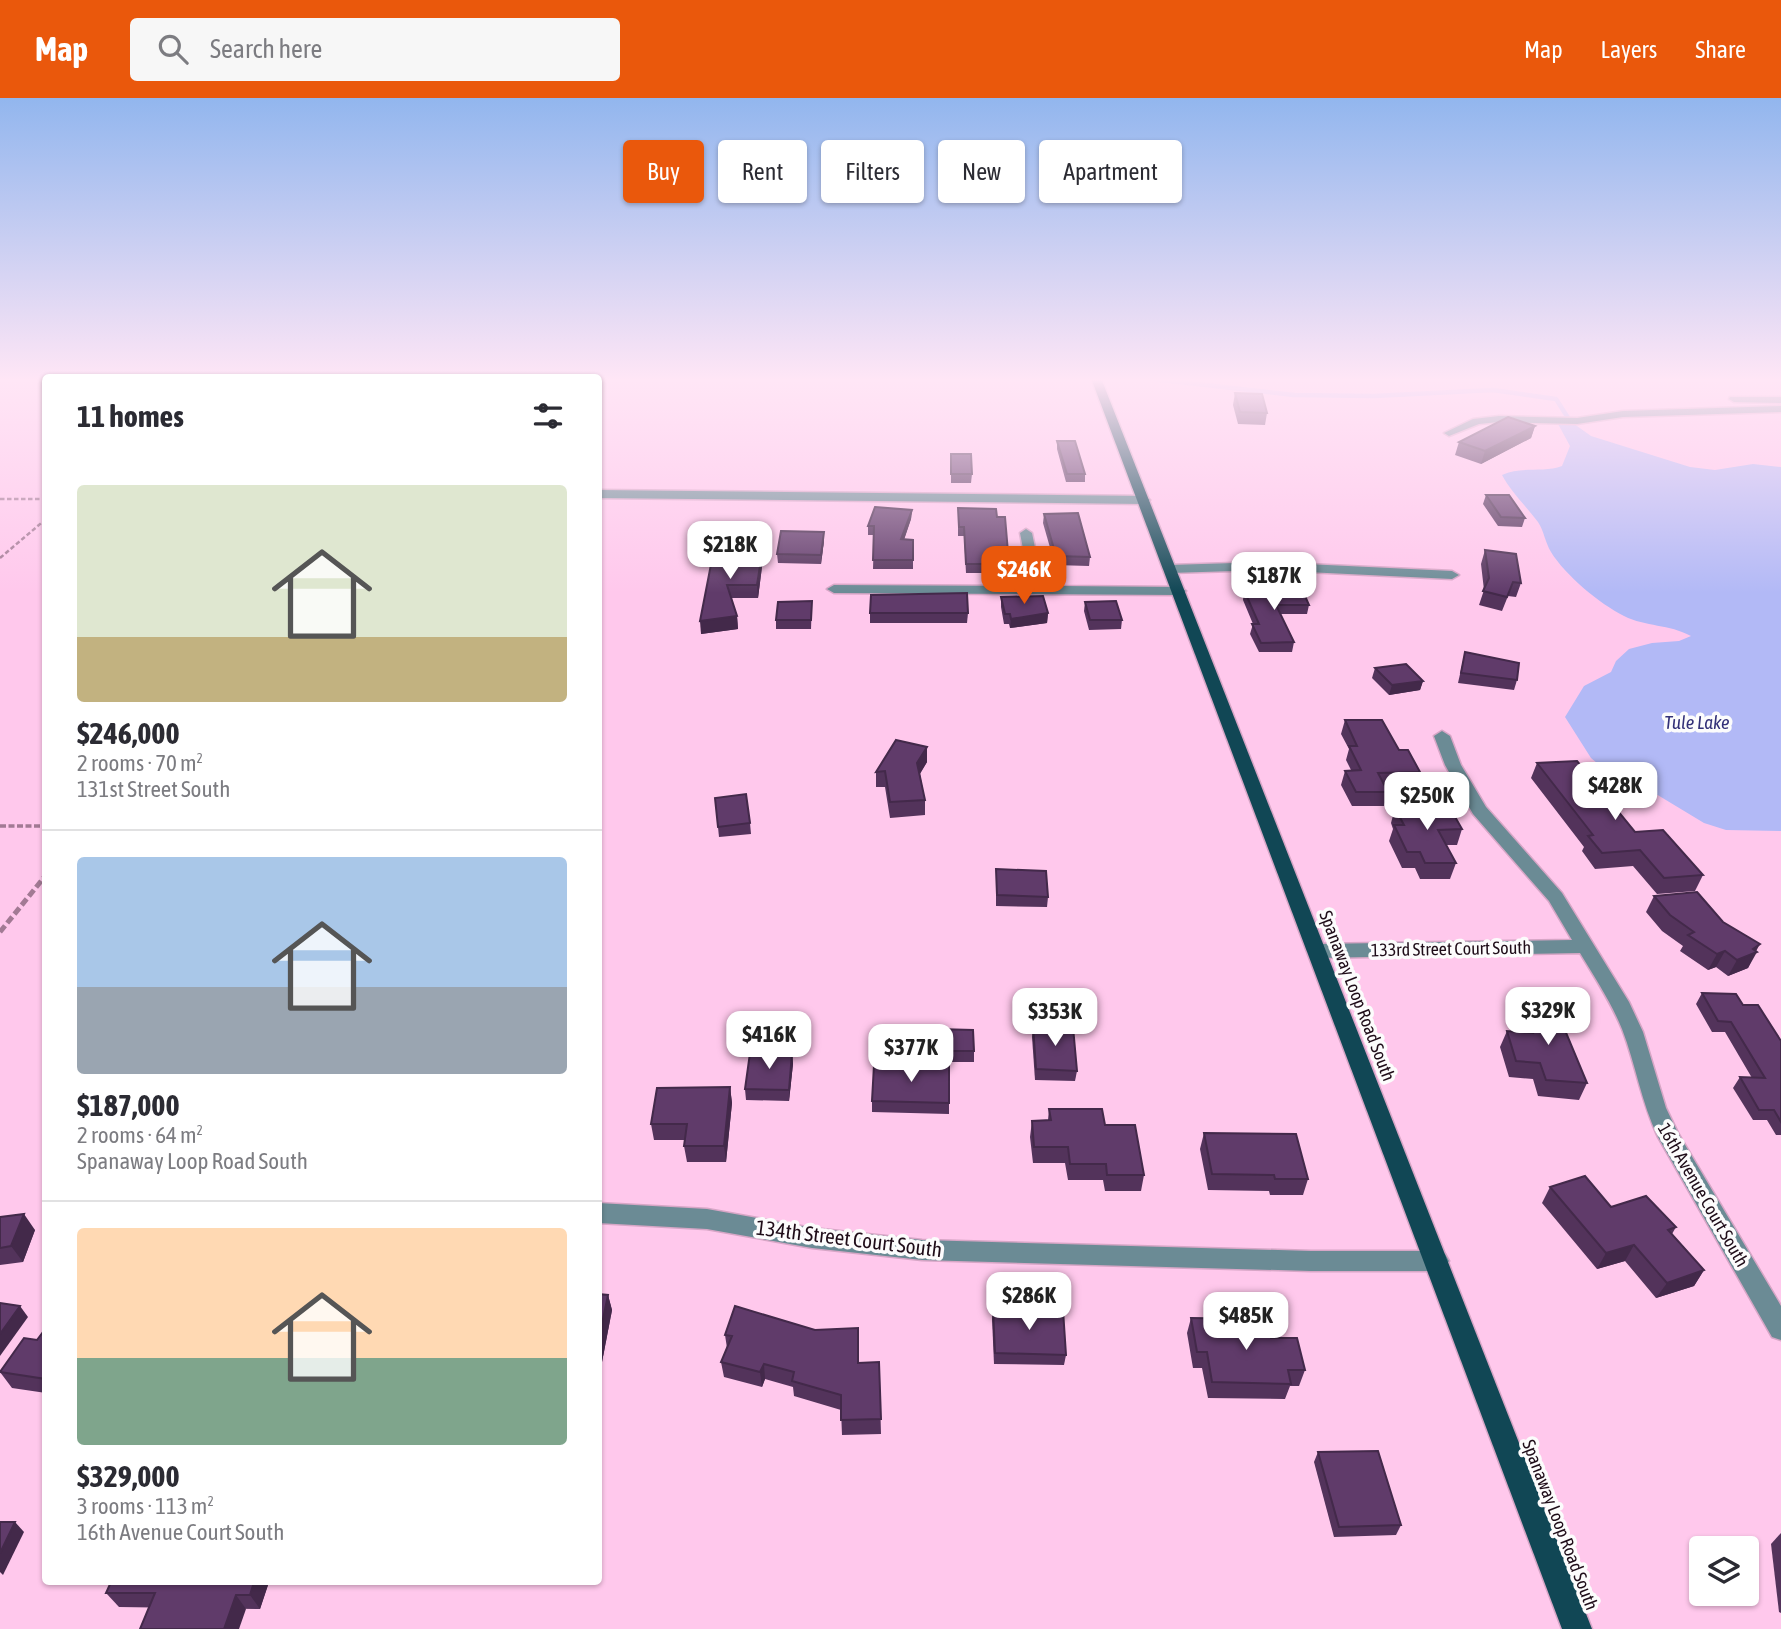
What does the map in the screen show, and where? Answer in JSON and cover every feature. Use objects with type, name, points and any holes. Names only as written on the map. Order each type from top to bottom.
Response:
[{"type":"main road","name":"Spanaway Loop Road South","points":[[1124,449],[1577,1629]]},
{"type":"street","points":[[602,494],[1144,500]]},
{"type":"street","points":[[1026,533],[1037,590]]},
{"type":"street","points":[[1170,569],[1266,566],[1452,575]]},
{"type":"street","points":[[1033,570],[1055,573],[1055,590]]},
{"type":"street","points":[[834,589],[1179,591]]},
{"type":"street","name":"16th Avenue Court South","points":[[1441,736],[1453,765],[1479,810],[1556,897],[1622,1007],[1633,1032],[1655,1108],[1669,1138],[1781,1329]]},
{"type":"street","name":"133rd Street Court South","points":[[1317,951],[1585,946]]},
{"type":"street","name":"134th Street Court South","points":[[602,1213],[707,1219],[812,1238],[922,1250],[1311,1262],[1437,1261]]},
{"type":"path","points":[[0,499],[42,499]]},
{"type":"path","points":[[0,558],[42,522]]},
{"type":"path","points":[[0,826],[42,826]]},
{"type":"path","points":[[0,932],[42,881]]},
{"type":"water","name":"Tule Lake","points":[[1569,449],[1634,449],[1690,467],[1715,470],[1753,464],[1781,467],[1781,831],[1726,830],[1704,823],[1656,794],[1610,774],[1591,758],[1565,717],[1584,686],[1611,672],[1616,661],[1629,649],[1652,643],[1679,641],[1691,636],[1624,616],[1584,588],[1557,561],[1538,522],[1502,475],[1562,466]]},
{"type":"building","points":[[1060,449],[1078,449],[1085,474],[1067,474]]},
{"type":"building","points":[[951,454],[971,454],[972,474],[951,474]]},
{"type":"building","points":[[1486,495],[1509,495],[1525,518],[1501,517]]},
{"type":"building","points":[[875,507],[912,510],[901,539],[913,540],[913,560],[873,560],[874,526],[868,526]]},
{"type":"building","points":[[958,508],[996,509],[997,517],[1005,517],[1009,564],[966,564],[964,527],[959,527]]},
{"type":"building","points":[[1078,513],[1090,557],[1056,556],[1044,514]]},
{"type":"building","points":[[781,531],[824,532],[821,555],[777,554]]},
{"type":"building","points":[[763,547],[757,585],[727,585],[737,616],[700,621],[714,549],[719,564],[726,564],[729,548]]},
{"type":"building","points":[[1485,550],[1516,554],[1521,583],[1513,582],[1507,597],[1483,591],[1489,578]]},
{"type":"building","points":[[1301,587],[1309,605],[1276,605],[1294,642],[1261,643],[1252,624],[1259,624],[1244,590]]},
{"type":"building","points":[[967,593],[968,613],[870,613],[871,595]]},
{"type":"building","points":[[1043,596],[1048,613],[1011,619],[1010,614],[1005,614],[1001,597]]},
{"type":"building","points":[[812,601],[811,620],[776,620],[778,602]]},
{"type":"building","points":[[1116,601],[1122,620],[1090,620],[1085,602]]},
{"type":"building","points":[[1465,652],[1519,663],[1517,680],[1461,673]]},
{"type":"building","points":[[1406,664],[1423,681],[1392,685],[1375,668]]},
{"type":"building","points":[[1345,720],[1382,720],[1399,750],[1408,750],[1420,772],[1378,773],[1388,792],[1356,792],[1345,771],[1361,770],[1349,746],[1357,746]]},
{"type":"building","points":[[896,740],[927,747],[917,763],[925,800],[890,802],[885,771],[876,772]]},
{"type":"building","points":[[1577,761],[1635,832],[1663,830],[1703,875],[1664,878],[1640,850],[1602,853],[1588,836],[1593,835],[1537,763]]},
{"type":"building","points":[[746,794],[750,823],[718,827],[715,798]]},
{"type":"building","points":[[1395,808],[1450,808],[1462,829],[1438,830],[1456,863],[1425,863],[1420,852],[1407,852],[1394,825],[1404,825]]},
{"type":"building","points":[[996,869],[1046,871],[1048,897],[997,895]]},
{"type":"building","points":[[1697,892],[1723,922],[1760,944],[1753,949],[1757,952],[1737,960],[1725,951],[1717,954],[1688,935],[1694,932],[1670,915],[1654,896]]},
{"type":"building","points":[[1702,993],[1736,994],[1743,1005],[1758,1005],[1781,1041],[1781,1122],[1774,1110],[1759,1110],[1740,1077],[1765,1078],[1731,1022],[1718,1021]]},
{"type":"building","points":[[1525,1008],[1557,1011],[1587,1083],[1546,1080],[1540,1063],[1516,1061],[1507,1031],[1533,1033]]},
{"type":"building","points":[[1033,1026],[1073,1027],[1077,1071],[1036,1069]]},
{"type":"building","points":[[936,1029],[973,1030],[974,1051],[936,1051]]},
{"type":"building","points":[[750,1053],[792,1053],[789,1090],[745,1089]]},
{"type":"building","points":[[874,1065],[949,1066],[949,1103],[872,1101]]},
{"type":"building","points":[[730,1087],[724,1146],[684,1146],[687,1124],[651,1124],[657,1088]]},
{"type":"building","points":[[1049,1109],[1102,1109],[1105,1125],[1135,1125],[1144,1175],[1107,1175],[1106,1164],[1070,1164],[1068,1147],[1034,1147],[1032,1121],[1051,1120]]},
{"type":"building","points":[[1204,1133],[1296,1134],[1308,1179],[1275,1179],[1274,1175],[1212,1174]]},
{"type":"building","points":[[1585,1176],[1611,1207],[1646,1196],[1676,1227],[1668,1230],[1704,1270],[1667,1283],[1634,1245],[1606,1253],[1550,1187]]},
{"type":"building","points":[[24,1214],[11,1246],[0,1248],[0,1217]]},
{"type":"building","points":[[602,1294],[608,1295],[602,1324]]},
{"type":"building","points":[[0,1303],[20,1306],[0,1334]]},
{"type":"building","points":[[735,1306],[815,1330],[858,1328],[858,1363],[879,1362],[881,1419],[841,1420],[841,1395],[792,1381],[794,1372],[764,1364],[760,1372],[721,1362],[732,1336],[725,1335]]},
{"type":"building","points":[[993,1309],[1063,1310],[1066,1355],[995,1353]]},
{"type":"building","points":[[1191,1318],[1255,1319],[1257,1331],[1269,1331],[1271,1338],[1297,1338],[1305,1370],[1288,1370],[1291,1384],[1212,1382],[1207,1352],[1197,1352]]},
{"type":"building","points":[[42,1333],[42,1378],[0,1372],[24,1338],[37,1340]]},
{"type":"building","points":[[1378,1451],[1401,1525],[1339,1527],[1318,1452]]},
{"type":"building","points":[[0,1522],[15,1522],[0,1553]]},
{"type":"building","points":[[110,1585],[253,1585],[250,1595],[236,1595],[224,1629],[140,1629],[155,1593],[106,1593]]}]
